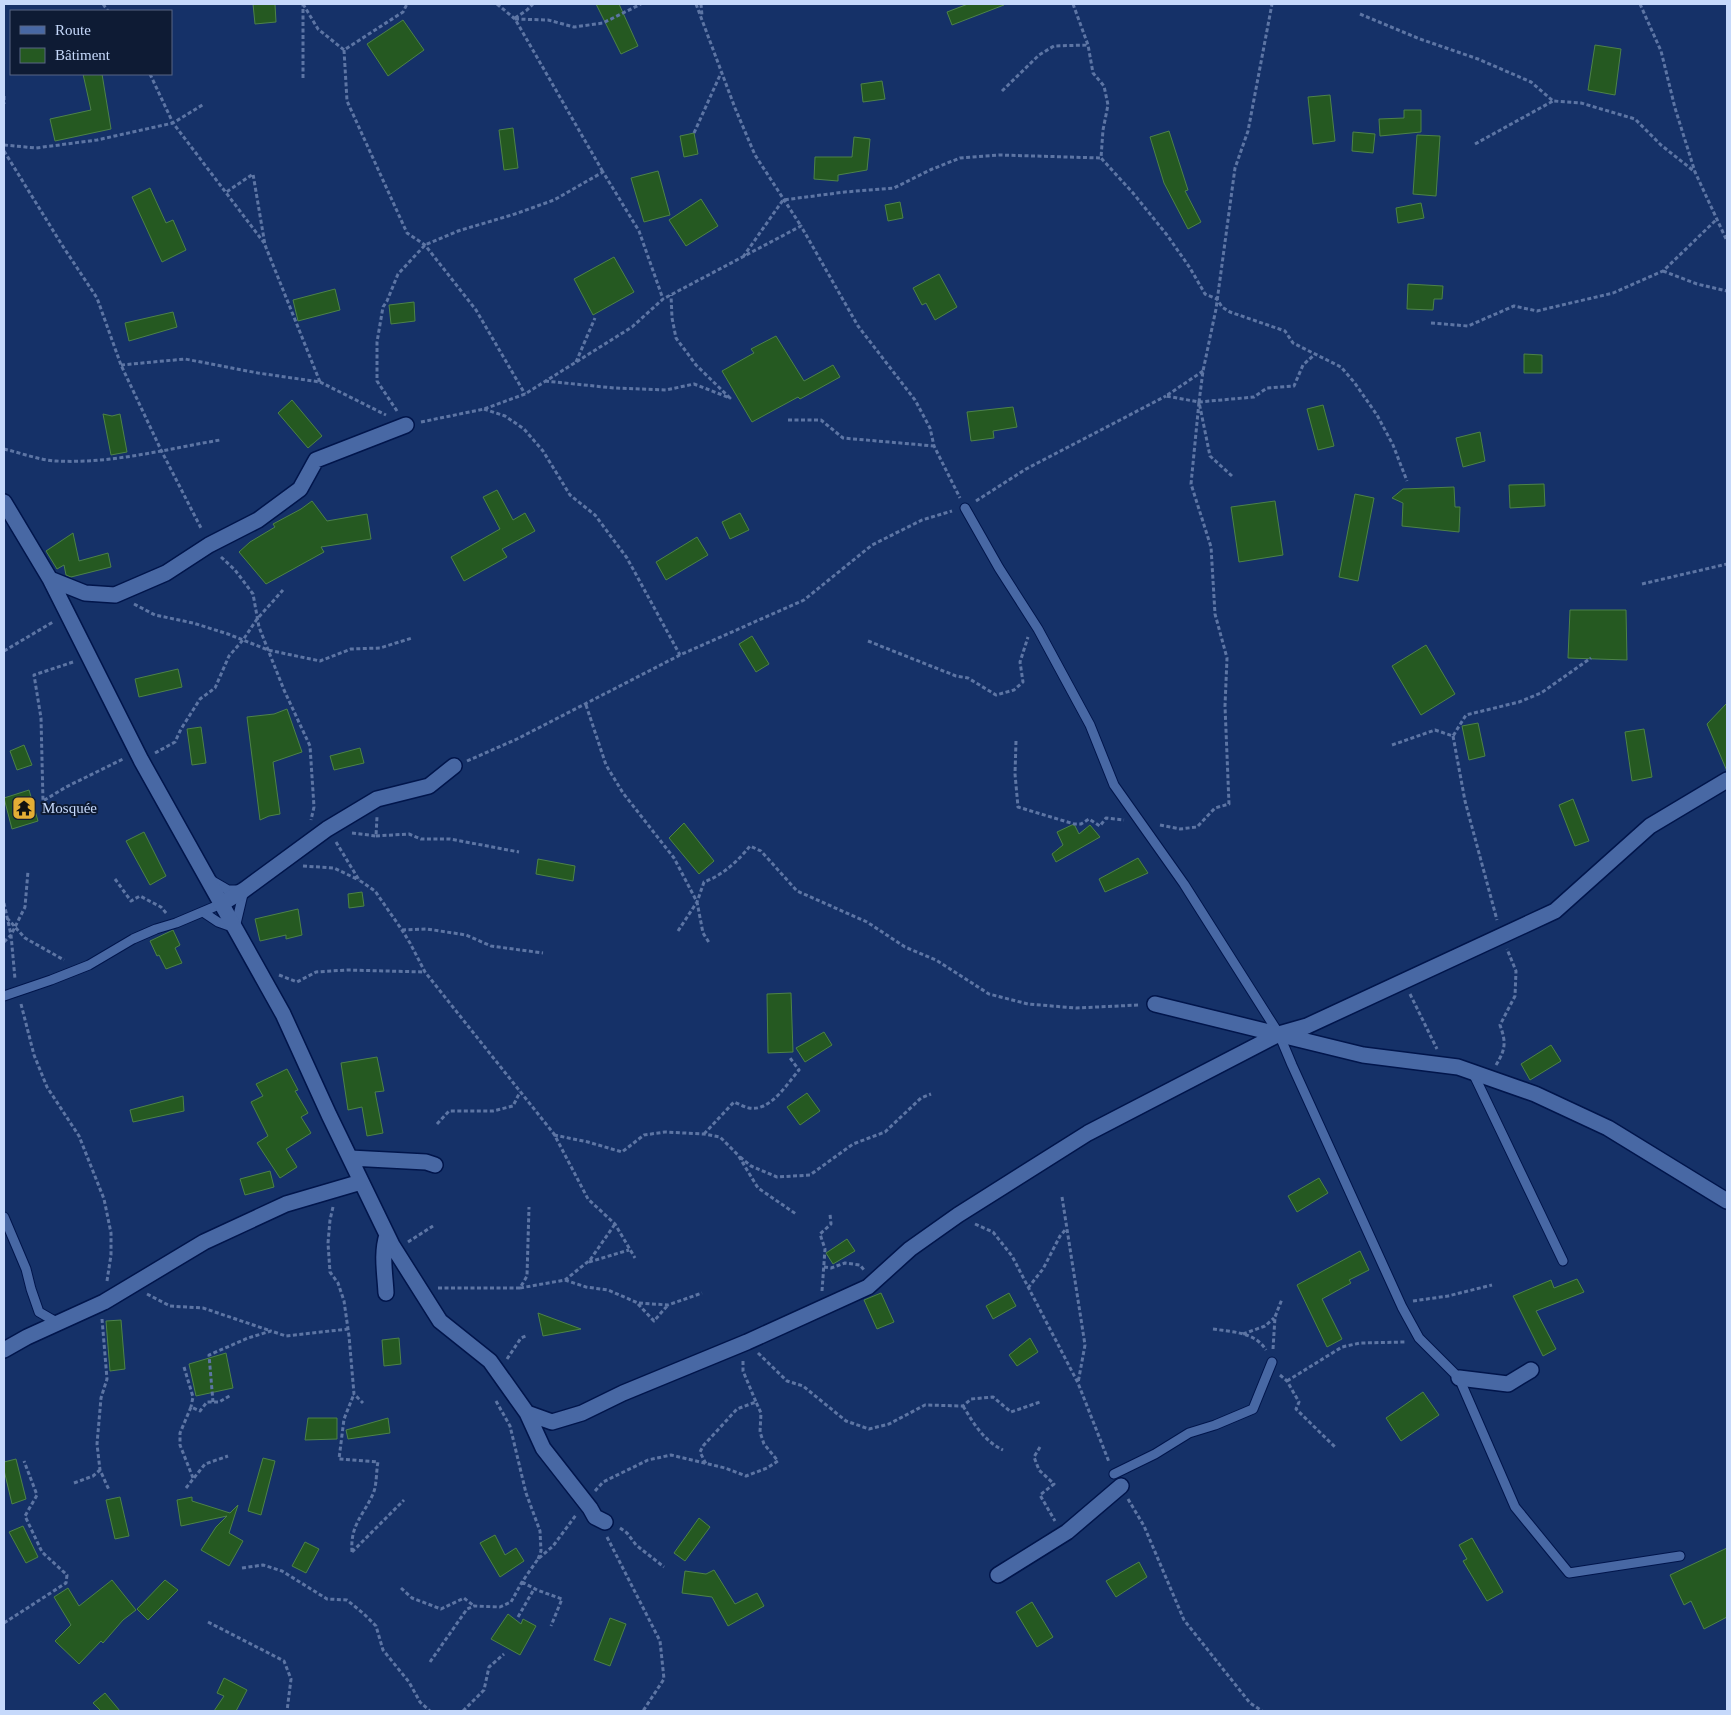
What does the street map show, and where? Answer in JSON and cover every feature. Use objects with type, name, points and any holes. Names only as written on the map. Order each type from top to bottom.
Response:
[{"type":"street","points":[[50,580],[85,593],[115,595],[166,573],[209,545],[258,520],[300,488],[316,460],[406,424]]},
{"type":"street","points":[[4,502],[50,580],[139,757],[283,1014],[369,1198],[396,1251],[440,1321],[490,1361],[527,1413],[543,1448],[595,1517],[604,1522]]},
{"type":"street","points":[[221,904],[244,890],[327,829],[377,799],[429,786],[454,766]]},
{"type":"street","points":[[527,1413],[552,1422],[582,1413],[623,1393],[746,1342],[868,1287],[910,1249],[958,1215],[1088,1132],[1279,1034],[1307,1026],[1555,911],[1650,826],[1727,780]]},
{"type":"street","points":[[1155,1004],[1363,1055],[1458,1067],[1534,1094],[1608,1128],[1727,1201]]},
{"type":"street","points":[[350,1158],[426,1162],[435,1165]]},
{"type":"street","points":[[4,1350],[26,1337],[104,1302],[134,1286],[204,1242],[286,1204],[362,1182]]},
{"type":"street","points":[[337,1195],[369,1198]]},
{"type":"street","points":[[386,1293],[383,1246],[387,1235]]},
{"type":"street","points":[[1459,1378],[1508,1384],[1531,1370]]},
{"type":"street","points":[[501,1392],[517,1400]]},
{"type":"street","points":[[998,1574],[1067,1532],[1118,1480]]},
{"type":"lane","points":[[964,508],[1038,629],[1090,725],[1114,785],[1184,884],[1279,1034],[1402,1307],[1420,1338],[1459,1378],[1515,1507],[1569,1573],[1680,1556]]},
{"type":"lane","points":[[203,912],[218,922],[235,928],[244,890],[228,890],[205,875]]},
{"type":"lane","points":[[4,996],[89,965],[133,939],[221,904]]},
{"type":"lane","points":[[1473,1073],[1563,1261]]},
{"type":"lane","points":[[4,1217],[26,1269],[39,1312],[58,1323]]},
{"type":"lane","points":[[1118,1480],[1189,1432],[1215,1425],[1253,1409],[1272,1362]]},
{"type":"path","points":[[303,4],[318,29],[344,50],[347,101],[407,234],[425,245],[476,310],[525,394]]},
{"type":"path","points":[[302,78],[303,4]]},
{"type":"path","points":[[344,50],[403,12],[407,4]]},
{"type":"path","points":[[497,4],[515,19],[603,172],[639,230],[663,299]]},
{"type":"path","points":[[515,19],[533,4]]},
{"type":"path","points":[[515,19],[548,20],[574,27],[603,23],[641,4]]},
{"type":"path","points":[[696,4],[734,108],[755,156],[801,226],[858,326],[915,400],[930,428],[934,446],[964,508]]},
{"type":"path","points":[[701,4],[702,19]]},
{"type":"path","points":[[1073,4],[1088,45],[1093,72],[1104,86],[1108,105],[1103,130],[1101,158]]},
{"type":"path","points":[[1016,741],[1015,774],[1018,807],[1074,824],[1081,824],[1089,818],[1100,826],[1106,818],[1180,829],[1197,827],[1216,808],[1229,804],[1225,706],[1227,658],[1215,614],[1211,547],[1191,484],[1199,402],[1217,299],[1235,168],[1248,131],[1271,4]]},
{"type":"path","points":[[1640,4],[1661,52],[1674,108],[1695,172],[1727,241]]},
{"type":"path","points":[[1360,14],[1420,39],[1478,59],[1531,82],[1553,101]]},
{"type":"path","points":[[1002,91],[1039,55],[1054,46],[1088,45]]},
{"type":"path","points":[[694,133],[722,73]]},
{"type":"path","points":[[150,75],[173,123],[265,245]]},
{"type":"path","points":[[4,96],[4,104]]},
{"type":"path","points":[[1475,144],[1553,101],[1581,103],[1635,119],[1661,145],[1695,172]]},
{"type":"path","points":[[4,145],[36,148],[97,140],[173,123],[204,104]]},
{"type":"path","points":[[4,151],[97,298],[121,365],[209,545],[235,570],[253,594],[259,627],[284,690],[310,746],[314,807],[308,835],[303,847]]},
{"type":"path","points":[[742,258],[783,200],[894,188],[960,158],[1000,155],[1101,158],[1133,193],[1167,236],[1190,268],[1205,294],[1217,299],[1222,307],[1230,312],[1285,331],[1294,343],[1341,367],[1377,415],[1393,445],[1407,481]]},
{"type":"path","points":[[406,424],[377,382],[377,342],[383,307],[398,274],[425,245],[458,231],[554,200],[603,172]]},
{"type":"path","points":[[225,193],[253,174],[265,245],[320,382]]},
{"type":"path","points":[[1430,323],[1468,326],[1514,306],[1536,311],[1613,293],[1663,271],[1717,219]]},
{"type":"path","points":[[121,365],[185,360],[320,382],[406,424],[484,409],[525,394],[632,328],[663,299],[801,226]]},
{"type":"path","points":[[1663,271],[1697,284],[1727,291]]},
{"type":"path","points":[[545,381],[614,388],[666,390],[694,384],[730,398],[696,365],[676,338],[672,318],[672,294]]},
{"type":"path","points":[[576,362],[595,318]]},
{"type":"path","points":[[1166,396],[1199,402],[1254,397],[1267,388],[1294,386],[1303,365],[1315,354]]},
{"type":"path","points":[[454,766],[517,739],[680,655],[804,600],[872,545],[922,520],[964,508],[1026,469],[1166,396],[1204,370]]},
{"type":"path","points":[[1199,402],[1210,456],[1232,476]]},
{"type":"path","points":[[484,409],[505,416],[524,429],[543,451],[570,495],[595,516],[627,558],[680,655]]},
{"type":"path","points":[[788,420],[821,420],[843,438],[934,446]]},
{"type":"path","points":[[4,449],[54,461],[82,461],[118,458],[220,440]]},
{"type":"path","points":[[1642,584],[1727,564]]},
{"type":"path","points":[[88,657],[34,674],[41,718],[43,801],[115,762],[139,757],[175,742],[200,699],[215,688],[229,656],[243,640],[257,619],[283,590]]},
{"type":"path","points":[[115,595],[155,615],[193,623],[268,650],[320,661],[350,649],[380,648],[412,638]]},
{"type":"path","points":[[4,652],[67,613]]},
{"type":"path","points":[[868,641],[956,676],[968,678],[996,695],[1014,690],[1023,682],[1020,662],[1028,637],[1038,629]]},
{"type":"path","points":[[1488,1078],[1500,1059],[1506,1040],[1500,1025],[1515,996],[1516,971],[1502,936],[1464,801],[1453,736],[1466,715],[1519,702],[1541,693],[1591,658]]},
{"type":"path","points":[[586,705],[606,765],[623,793],[674,858],[697,902],[703,933],[710,944]]},
{"type":"path","points":[[1392,745],[1435,730],[1453,736]]},
{"type":"path","points":[[327,829],[359,880]]},
{"type":"path","points":[[376,836],[409,834],[421,839],[450,839],[519,852]]},
{"type":"path","points":[[678,931],[697,902],[704,882],[715,878],[750,846],[761,852],[797,892],[867,922],[905,947],[936,960],[989,994],[1028,1004],[1076,1008],[1155,1004]]},
{"type":"path","points":[[294,866],[334,868],[359,880],[375,891],[410,943],[424,972],[554,1134],[588,1198],[615,1224],[635,1258]]},
{"type":"path","points":[[4,942],[11,935],[25,907],[28,871]]},
{"type":"path","points":[[115,879],[130,901],[140,896],[161,907],[176,923]]},
{"type":"path","points":[[4,903],[11,935],[16,991],[24,1012],[34,1055],[47,1087],[79,1136],[104,1199],[111,1233],[111,1256],[102,1318],[107,1379],[101,1398],[97,1444],[100,1470],[109,1490]]},
{"type":"path","points":[[7,918],[25,938],[59,958],[76,964],[89,965]]},
{"type":"path","points":[[402,930],[427,929],[466,936],[491,946],[543,953]]},
{"type":"path","points":[[256,965],[297,982],[316,972],[347,970],[424,972]]},
{"type":"path","points":[[1403,981],[1438,1052],[1458,1067]]},
{"type":"path","points":[[704,1134],[734,1102],[750,1108],[760,1107],[771,1101],[799,1070],[790,1058]]},
{"type":"path","points":[[437,1124],[449,1111],[493,1111],[513,1106],[520,1092]]},
{"type":"path","points":[[554,1134],[622,1152],[644,1135],[665,1132],[704,1134],[720,1137],[751,1166],[777,1177],[810,1175],[853,1144],[885,1132],[921,1098],[931,1094]]},
{"type":"path","points":[[738,1155],[758,1188],[796,1214]]},
{"type":"path","points":[[337,1195],[330,1220],[328,1243],[330,1272],[338,1283],[344,1301],[354,1394],[344,1420],[339,1459],[378,1462],[374,1492],[357,1521],[351,1540],[352,1552],[404,1500]]},
{"type":"path","points":[[1062,1197],[1085,1345],[1078,1384]]},
{"type":"path","points":[[520,1288],[527,1276],[529,1207]]},
{"type":"path","points":[[818,1309],[821,1298],[826,1248],[820,1234],[831,1224],[830,1214]]},
{"type":"path","points":[[565,1280],[590,1260],[615,1224]]},
{"type":"path","points":[[396,1251],[433,1226]]},
{"type":"path","points":[[1028,1288],[1042,1269],[1060,1236],[1067,1228]]},
{"type":"path","points":[[587,1262],[629,1250]]},
{"type":"path","points":[[824,1267],[831,1268],[845,1263],[860,1265],[873,1282]]},
{"type":"path","points":[[420,1288],[520,1288],[565,1280],[586,1287],[608,1290],[638,1303],[668,1305],[702,1292]]},
{"type":"path","points":[[1402,1307],[1407,1302],[1448,1296],[1492,1285]]},
{"type":"path","points":[[134,1286],[170,1306],[203,1308],[286,1336],[348,1329]]},
{"type":"path","points":[[1272,1362],[1275,1317],[1282,1299]]},
{"type":"path","points":[[638,1303],[654,1321],[668,1305]]},
{"type":"path","points":[[1243,1334],[1265,1326],[1275,1317]]},
{"type":"path","points":[[214,1402],[209,1355],[248,1338],[272,1331]]},
{"type":"path","points":[[497,1370],[521,1338],[526,1336]]},
{"type":"path","points":[[1287,1381],[1342,1347],[1360,1342],[1410,1342],[1420,1338]]},
{"type":"path","points":[[430,1662],[467,1609],[474,1606],[500,1607],[510,1602],[538,1559],[553,1546],[584,1501],[603,1482],[648,1460],[671,1455],[725,1468],[746,1476],[767,1468],[778,1461],[764,1444],[760,1432],[761,1413],[743,1371],[746,1342]]},
{"type":"path","points":[[746,1342],[787,1382],[803,1386],[846,1421],[869,1429],[889,1424],[925,1405],[963,1406],[971,1399],[993,1397],[1012,1412],[1040,1402]]},
{"type":"path","points":[[184,1367],[193,1397],[191,1407],[180,1433],[180,1445],[194,1478]]},
{"type":"path","points":[[501,1392],[496,1401],[510,1426],[526,1494],[540,1531],[541,1550],[538,1559]]},
{"type":"path","points":[[354,1394],[363,1402]]},
{"type":"path","points":[[191,1407],[200,1411],[207,1402],[220,1402],[231,1395]]},
{"type":"path","points":[[706,1464],[700,1452],[704,1446],[737,1409],[756,1402]]},
{"type":"path","points":[[963,1406],[980,1433],[995,1446],[1003,1450]]},
{"type":"path","points":[[1040,1447],[1034,1457],[1039,1470],[1054,1484],[1040,1495],[1056,1524],[1060,1536]]},
{"type":"path","points":[[186,1488],[205,1464],[228,1456]]},
{"type":"path","points":[[4,1623],[66,1583],[67,1575],[42,1552],[25,1516],[37,1495],[24,1461]]},
{"type":"path","points":[[74,1483],[93,1476],[100,1470]]},
{"type":"path","points":[[642,1711],[664,1679],[660,1640],[601,1526],[604,1522],[615,1524],[627,1533],[636,1545],[664,1567]]},
{"type":"path","points":[[242,1568],[264,1565],[282,1571],[327,1599],[347,1600],[376,1626],[383,1650],[409,1682],[420,1702],[430,1711]]},
{"type":"path","points":[[522,1582],[534,1589],[562,1599],[551,1626]]},
{"type":"path","points":[[401,1588],[412,1598],[441,1609],[464,1598],[474,1606]]},
{"type":"path","points":[[518,1617],[534,1589]]},
{"type":"path","points":[[208,1622],[284,1661],[291,1679],[287,1711]]},
{"type":"path","points":[[463,1711],[484,1690],[489,1667],[504,1654]]},
{"type":"building","points":[[253,4],[275,4],[276,22],[255,24]]},
{"type":"building","points":[[596,4],[619,4],[638,46],[621,54]]},
{"type":"building","points":[[968,4],[1004,5],[952,25],[947,12]]},
{"type":"building","points":[[403,20],[424,50],[388,76],[367,44]]},
{"type":"building","points":[[1595,45],[1621,49],[1615,95],[1588,90]]},
{"type":"building","points":[[83,75],[102,75],[111,129],[55,141],[50,119],[91,110]]},
{"type":"building","points":[[882,81],[885,99],[863,102],[861,84]]},
{"type":"building","points":[[1330,95],[1335,141],[1313,144],[1308,97]]},
{"type":"building","points":[[1404,110],[1421,110],[1421,132],[1380,136],[1379,119],[1404,118]]},
{"type":"building","points":[[513,128],[518,168],[504,170],[499,130]]},
{"type":"building","points":[[1169,131],[1188,190],[1185,191],[1201,222],[1188,229],[1164,183],[1150,137]]},
{"type":"building","points":[[1353,132],[1375,134],[1373,153],[1352,151]]},
{"type":"building","points":[[694,133],[698,154],[684,157],[680,136]]},
{"type":"building","points":[[1417,135],[1440,136],[1436,196],[1413,194]]},
{"type":"building","points":[[854,137],[870,139],[867,170],[838,175],[838,181],[814,179],[815,157],[852,157]]},
{"type":"building","points":[[658,171],[670,215],[644,222],[631,178]]},
{"type":"building","points":[[150,188],[166,223],[173,220],[186,250],[162,262],[132,197]]},
{"type":"building","points":[[701,199],[718,226],[686,246],[669,220]]},
{"type":"building","points":[[900,202],[903,218],[888,221],[885,205]]},
{"type":"building","points":[[1421,203],[1424,218],[1398,223],[1396,208]]},
{"type":"building","points":[[614,257],[634,292],[593,315],[574,279]]},
{"type":"building","points":[[939,274],[957,307],[935,320],[926,303],[922,305],[913,288]]},
{"type":"building","points":[[1408,284],[1443,286],[1442,299],[1434,299],[1433,310],[1407,309]]},
{"type":"building","points":[[335,289],[340,310],[298,321],[293,300]]},
{"type":"building","points":[[414,302],[415,321],[391,324],[389,305]]},
{"type":"building","points":[[173,312],[177,327],[129,341],[125,323]]},
{"type":"building","points":[[776,336],[804,381],[833,365],[840,377],[752,422],[722,371],[754,353],[751,349]]},
{"type":"building","points":[[1524,354],[1542,355],[1542,373],[1524,373]]},
{"type":"building","points":[[292,400],[322,436],[308,448],[278,413]]},
{"type":"building","points":[[1323,405],[1334,446],[1318,450],[1307,409]]},
{"type":"building","points":[[1013,407],[1017,427],[993,431],[994,438],[971,441],[967,412]]},
{"type":"building","points":[[103,414],[112,416],[120,414],[127,452],[111,455]]},
{"type":"building","points":[[1480,432],[1485,461],[1463,467],[1456,438]]},
{"type":"building","points":[[1544,484],[1545,506],[1510,508],[1509,485]]},
{"type":"building","points":[[1454,487],[1455,507],[1460,507],[1459,532],[1402,526],[1403,503],[1392,498],[1403,489]]},
{"type":"building","points":[[497,490],[513,520],[525,513],[535,531],[502,549],[507,557],[464,581],[451,557],[500,529],[483,497]]},
{"type":"building","points":[[1355,494],[1374,498],[1358,581],[1339,577]]},
{"type":"building","points":[[312,501],[327,521],[367,514],[371,539],[321,547],[324,552],[266,584],[239,552],[250,542],[275,527],[273,524]]},
{"type":"building","points":[[1275,501],[1283,555],[1239,562],[1231,507]]},
{"type":"building","points":[[740,513],[749,530],[730,539],[722,522]]},
{"type":"building","points":[[73,533],[79,561],[108,553],[111,567],[71,577],[66,575],[64,565],[57,569],[46,551]]},
{"type":"building","points":[[697,537],[708,555],[666,580],[656,562]]},
{"type":"building","points":[[1570,610],[1626,610],[1627,660],[1568,658]]},
{"type":"building","points":[[752,636],[769,664],[756,672],[739,644]]},
{"type":"building","points":[[1426,645],[1455,694],[1421,715],[1392,666]]},
{"type":"building","points":[[178,669],[182,687],[139,697],[135,679]]},
{"type":"building","points":[[1727,703],[1727,771],[1707,724]]},
{"type":"building","points":[[287,709],[302,752],[273,762],[280,814],[260,820],[247,717],[274,714]]},
{"type":"building","points":[[1478,723],[1485,756],[1469,760],[1462,726]]},
{"type":"building","points":[[201,727],[206,763],[192,765],[187,729]]},
{"type":"building","points":[[1644,729],[1652,777],[1632,781],[1625,732]]},
{"type":"building","points":[[24,745],[32,765],[17,770],[10,751]]},
{"type":"building","points":[[360,748],[364,763],[334,770],[330,756]]},
{"type":"building","points":[[29,790],[38,821],[12,829],[4,798]]},
{"type":"building","points":[[1573,799],[1589,841],[1575,846],[1559,805]]},
{"type":"building","points":[[684,823],[714,861],[699,874],[669,838]]},
{"type":"building","points":[[1074,824],[1079,834],[1090,825],[1100,837],[1056,862],[1052,854],[1063,845],[1057,832]]},
{"type":"building","points":[[144,832],[166,876],[150,885],[126,841]]},
{"type":"building","points":[[1138,858],[1148,873],[1105,892],[1099,879]]},
{"type":"building","points":[[538,859],[575,866],[573,881],[536,874]]},
{"type":"building","points":[[362,892],[364,906],[349,908],[348,894]]},
{"type":"building","points":[[298,909],[302,935],[286,939],[286,935],[260,941],[255,919]]},
{"type":"building","points":[[173,930],[180,945],[175,948],[182,963],[166,969],[150,941]]},
{"type":"building","points":[[791,993],[793,1052],[768,1053],[767,994]]},
{"type":"building","points":[[824,1032],[832,1045],[805,1062],[796,1048]]},
{"type":"building","points":[[1551,1045],[1561,1061],[1530,1080],[1521,1064]]},
{"type":"building","points":[[377,1057],[384,1091],[375,1092],[383,1133],[367,1136],[362,1107],[348,1110],[341,1063]]},
{"type":"building","points":[[287,1069],[298,1090],[295,1091],[308,1113],[301,1117],[311,1133],[286,1149],[297,1167],[280,1178],[257,1143],[268,1136],[251,1102],[263,1096],[256,1084]]},
{"type":"building","points":[[807,1093],[820,1111],[800,1125],[787,1107]]},
{"type":"building","points":[[183,1096],[184,1111],[133,1122],[130,1110]]},
{"type":"building","points":[[270,1171],[274,1187],[245,1195],[240,1179]]},
{"type":"building","points":[[1319,1178],[1328,1193],[1297,1212],[1288,1196]]},
{"type":"building","points":[[847,1239],[855,1251],[833,1264],[826,1253]]},
{"type":"building","points":[[1360,1251],[1369,1270],[1349,1280],[1351,1283],[1322,1299],[1342,1339],[1327,1347],[1297,1285]]},
{"type":"building","points":[[1577,1279],[1584,1292],[1536,1311],[1556,1349],[1543,1356],[1513,1296],[1551,1280],[1554,1288]]},
{"type":"building","points":[[881,1293],[894,1322],[877,1329],[864,1300]]},
{"type":"building","points":[[1009,1293],[1016,1306],[993,1319],[986,1306]]},
{"type":"building","points":[[538,1313],[581,1329],[543,1336]]},
{"type":"building","points":[[121,1320],[125,1369],[110,1371],[106,1321]]},
{"type":"building","points":[[399,1338],[401,1364],[384,1366],[382,1340]]},
{"type":"building","points":[[1030,1338],[1038,1352],[1017,1366],[1009,1355]]},
{"type":"building","points":[[226,1353],[233,1388],[196,1396],[189,1364]]},
{"type":"building","points":[[1423,1392],[1439,1415],[1401,1441],[1386,1418]]},
{"type":"building","points":[[308,1418],[337,1418],[337,1439],[305,1440]]},
{"type":"building","points":[[388,1418],[390,1433],[348,1439],[346,1430]]},
{"type":"building","points":[[263,1458],[275,1461],[261,1515],[248,1511]]},
{"type":"building","points":[[16,1459],[26,1499],[12,1504],[4,1462]]},
{"type":"building","points":[[120,1497],[129,1536],[115,1539],[106,1500]]},
{"type":"building","points":[[192,1497],[192,1501],[230,1513],[238,1505],[229,1533],[243,1541],[229,1566],[201,1550],[216,1527],[227,1516],[181,1526],[177,1500]]},
{"type":"building","points":[[699,1518],[710,1527],[685,1561],[674,1553]]},
{"type":"building","points":[[23,1526],[38,1557],[26,1563],[9,1532]]},
{"type":"building","points":[[495,1535],[505,1555],[516,1548],[524,1561],[500,1577],[480,1543]]},
{"type":"building","points":[[1472,1538],[1503,1592],[1487,1601],[1463,1561],[1467,1559],[1459,1545]]},
{"type":"building","points":[[305,1542],[319,1549],[306,1573],[292,1566]]},
{"type":"building","points":[[1727,1548],[1727,1617],[1704,1629],[1691,1601],[1684,1605],[1670,1575]]},
{"type":"building","points":[[1139,1562],[1147,1577],[1116,1597],[1106,1581]]},
{"type":"building","points":[[714,1570],[735,1604],[757,1593],[764,1606],[728,1626],[712,1597],[682,1593],[685,1571],[706,1574]]},
{"type":"building","points":[[112,1580],[136,1610],[123,1620],[103,1643],[101,1641],[79,1664],[55,1641],[71,1625],[54,1597],[68,1588],[79,1606]]},
{"type":"building","points":[[165,1580],[178,1590],[148,1620],[137,1609]]},
{"type":"building","points":[[1032,1602],[1053,1637],[1037,1647],[1016,1612]]},
{"type":"building","points":[[508,1614],[521,1624],[523,1619],[536,1626],[520,1655],[491,1639]]},
{"type":"building","points":[[610,1618],[626,1624],[610,1666],[594,1660]]},
{"type":"building","points":[[224,1678],[247,1690],[236,1711],[214,1711],[224,1696],[217,1693]]},
{"type":"building","points":[[105,1693],[120,1711],[101,1711],[93,1703]]},
{"type":"place","name":"Mosquée","points":[[24,808]]}]
